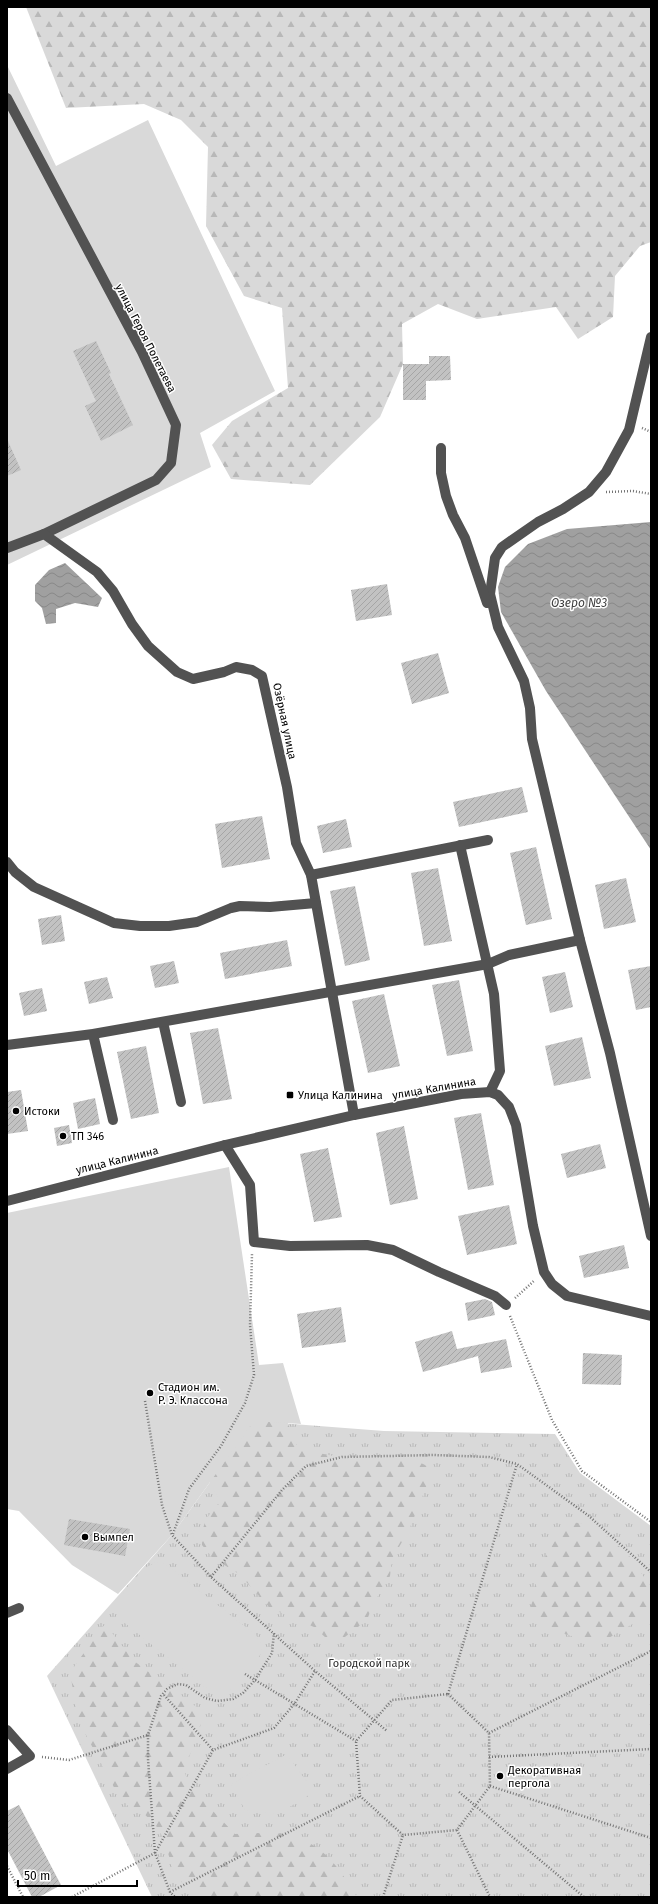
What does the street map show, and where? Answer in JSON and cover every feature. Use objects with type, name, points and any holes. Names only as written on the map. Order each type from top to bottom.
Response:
[{"type":"street","name":"улица Героя Полетаева","points":[[7,98],[142,352],[176,425],[171,463],[156,480],[44,534]]},
{"type":"street","points":[[494,613],[490,594],[491,576],[495,558],[502,547],[538,522],[563,509],[589,492],[606,472],[629,430],[651,337]]},
{"type":"street","points":[[440,448],[441,473],[446,496],[453,515],[465,538],[488,604],[494,613],[524,682],[530,708],[532,739],[580,940],[610,1053],[651,1236]]},
{"type":"street","points":[[7,548],[44,534]]},
{"type":"street","name":"Озёрная улица","points":[[44,534],[97,572],[113,591],[132,624],[148,646],[178,672],[193,679],[224,672],[236,667],[252,670],[262,676],[287,787],[296,843],[311,875]]},
{"type":"street","points":[[354,1115],[311,875],[488,840]]},
{"type":"street","points":[[460,845],[494,994],[500,1071],[490,1092]]},
{"type":"street","points":[[7,862],[15,872],[34,887],[114,922],[140,926],[169,926],[197,922],[231,908],[240,906],[270,907],[316,903]]},
{"type":"street","points":[[7,1045],[93,1034],[488,964],[508,955],[580,940]]},
{"type":"street","points":[[163,1022],[180,1102]]},
{"type":"street","points":[[93,1034],[113,1120]]},
{"type":"street","name":"улица Калинина","points":[[7,1200],[225,1145],[354,1115],[461,1094],[490,1092],[498,1095],[509,1107],[516,1125],[533,1226],[544,1272],[552,1284],[567,1296],[651,1316]]},
{"type":"street","points":[[225,1145],[250,1185],[254,1242],[290,1246],[367,1245],[393,1250],[495,1296],[506,1305]]},
{"type":"street","points":[[7,1613],[19,1608]]},
{"type":"street","points":[[7,1730],[30,1756],[7,1769]]},
{"type":"path","points":[[589,492],[633,491],[651,494]]},
{"type":"path","points":[[172,1535],[189,1489],[221,1446],[245,1403],[254,1375],[250,1325],[254,1242]]},
{"type":"path","points":[[544,1272],[506,1305],[552,1420],[582,1471],[651,1522]]},
{"type":"path","points":[[145,1401],[162,1505],[172,1535],[211,1577],[315,1670],[387,1731]]},
{"type":"path","points":[[211,1577],[282,1490],[306,1466],[342,1457],[434,1455],[489,1458],[517,1464],[589,1516],[651,1572]]},
{"type":"path","points":[[448,1694],[517,1464]]},
{"type":"path","points":[[175,1897],[170,1892],[155,1853],[148,1760],[148,1735],[161,1696],[167,1689],[177,1684],[186,1684],[205,1698],[217,1701],[233,1699],[243,1694],[255,1680],[272,1653],[274,1633]]},
{"type":"path","points":[[488,1733],[651,1652]]},
{"type":"path","points":[[72,1897],[155,1853],[213,1750],[274,1728],[295,1703],[315,1670]]},
{"type":"path","points":[[246,1674],[356,1741]]},
{"type":"path","points":[[448,1694],[488,1733],[490,1786],[457,1830],[403,1835],[360,1796],[356,1741],[392,1700],[448,1694]]},
{"type":"path","points":[[164,1695],[213,1750]]},
{"type":"path","points":[[30,1756],[69,1760],[148,1735]]},
{"type":"path","points":[[489,1757],[651,1749]]},
{"type":"path","points":[[490,1786],[651,1838]]},
{"type":"path","points":[[459,1792],[584,1897]]},
{"type":"path","points":[[170,1892],[360,1796]]},
{"type":"path","points":[[457,1830],[490,1897]]},
{"type":"path","points":[[383,1897],[403,1835]]},
{"type":"path","points":[[7,1866],[23,1897]]},
{"type":"green space","points":[[26,7],[651,7],[651,242],[640,246],[615,276],[613,317],[578,339],[556,307],[477,319],[438,304],[402,324],[403,364],[380,417],[310,485],[231,479],[212,445],[232,421],[288,388],[282,308],[244,296],[206,226],[208,147],[181,120],[144,104],[66,108]]},
{"type":"green space","points":[[7,65],[56,166],[148,120],[275,391],[200,433],[211,467],[7,565]]},
{"type":"green space","name":"Стадион им. Р. Э. Классона","points":[[229,1167],[259,1365],[283,1363],[301,1424],[254,1421],[172,1535],[118,1594],[72,1565],[19,1511],[7,1509],[7,1213]]},
{"type":"green space","points":[[272,1383],[298,1449],[349,1459],[417,1461],[431,1468],[427,1485],[409,1530],[392,1559],[390,1576],[373,1604],[367,1620],[341,1640],[325,1637],[314,1627],[270,1608],[239,1574],[213,1558],[202,1545],[203,1531],[206,1521],[211,1512],[221,1502],[192,1451]]},
{"type":"green space","name":"Городской парк","points":[[254,1421],[384,1431],[555,1434],[580,1473],[651,1526],[651,1897],[152,1897],[47,1676],[172,1535]]},
{"type":"green space","points":[[566,1522],[592,1524],[627,1553],[651,1587],[651,1613],[607,1639],[590,1642],[541,1626],[529,1615],[540,1566]]},
{"type":"green space","points":[[156,1562],[165,1564],[256,1635],[262,1646],[261,1654],[233,1689],[222,1693],[210,1691],[121,1620],[117,1612],[117,1601],[143,1569]]},
{"type":"green space","points":[[105,1624],[134,1661],[198,1708],[201,1724],[184,1771],[190,1787],[235,1834],[279,1833],[298,1838],[309,1843],[328,1857],[336,1866],[357,1897],[205,1897],[183,1884],[173,1870],[164,1839],[155,1824],[143,1813],[128,1806],[117,1793],[78,1720],[70,1672]]},
{"type":"green space","points":[[287,1754],[314,1792],[278,1814],[245,1810],[231,1784]]},
{"type":"water","name":"Озеро №3","points":[[651,522],[651,850],[546,691],[501,612],[498,587],[505,567],[528,544],[567,529]]},
{"type":"water","points":[[65,563],[102,598],[98,607],[75,603],[56,609],[56,623],[46,624],[42,608],[35,601],[35,585],[49,570]]},
{"type":"building","points":[[96,341],[111,373],[109,374],[133,425],[101,441],[85,406],[96,401],[73,351]]},
{"type":"building","points":[[429,356],[450,356],[451,380],[426,381],[426,400],[403,400],[403,364],[429,364]]},
{"type":"building","points":[[7,439],[21,470],[7,476]]},
{"type":"building","points":[[387,584],[392,615],[356,621],[351,590]]},
{"type":"building","points":[[438,653],[449,693],[412,704],[401,663]]},
{"type":"building","points":[[522,787],[528,812],[459,827],[453,802]]},
{"type":"building","points":[[262,816],[270,859],[222,868],[215,824]]},
{"type":"building","points":[[346,819],[352,847],[323,853],[317,826]]},
{"type":"building","points":[[536,847],[552,919],[526,925],[510,853]]},
{"type":"building","points":[[438,868],[452,941],[424,946],[411,873]]},
{"type":"building","points":[[626,878],[636,922],[604,929],[595,885]]},
{"type":"building","points":[[355,886],[370,960],[345,966],[330,891]]},
{"type":"building","points":[[61,915],[65,941],[42,945],[38,919]]},
{"type":"building","points":[[287,940],[292,966],[225,979],[220,953]]},
{"type":"building","points":[[174,961],[179,983],[155,988],[150,966]]},
{"type":"building","points":[[651,966],[651,1007],[636,1010],[628,970]]},
{"type":"building","points":[[565,972],[573,1007],[550,1013],[542,977]]},
{"type":"building","points":[[107,977],[113,998],[89,1004],[84,982]]},
{"type":"building","points":[[459,980],[473,1051],[447,1056],[432,985]]},
{"type":"building","points":[[42,988],[47,1011],[24,1016],[19,993]]},
{"type":"building","points":[[384,994],[400,1066],[368,1073],[352,1001]]},
{"type":"building","points":[[218,1028],[232,1099],[203,1104],[190,1033]]},
{"type":"building","points":[[582,1037],[591,1078],[554,1086],[545,1046]]},
{"type":"building","points":[[146,1046],[159,1113],[131,1119],[117,1052]]},
{"type":"building","name":"Истоки","points":[[21,1090],[28,1131],[7,1134],[7,1092]]},
{"type":"building","points":[[95,1098],[100,1124],[78,1129],[73,1103]]},
{"type":"building","points":[[481,1113],[494,1185],[468,1190],[454,1118]]},
{"type":"building","name":"ТП 346","points":[[69,1125],[72,1143],[57,1146],[54,1128]]},
{"type":"building","points":[[404,1126],[418,1199],[390,1205],[376,1133]]},
{"type":"building","points":[[600,1144],[606,1168],[567,1178],[561,1154]]},
{"type":"building","points":[[328,1148],[342,1217],[314,1222],[300,1154]]},
{"type":"building","points":[[509,1205],[517,1244],[467,1255],[458,1216]]},
{"type":"building","points":[[624,1245],[629,1268],[584,1278],[579,1256]]},
{"type":"building","points":[[485,1299],[492,1302],[495,1315],[468,1321],[465,1303]]},
{"type":"building","points":[[341,1307],[346,1342],[302,1348],[297,1314]]},
{"type":"building","points":[[452,1331],[457,1349],[506,1339],[512,1367],[481,1373],[478,1356],[423,1372],[415,1342]]},
{"type":"building","points":[[583,1353],[622,1355],[621,1385],[582,1384]]},
{"type":"building","points":[[69,1519],[130,1529],[125,1556],[64,1545]]},
{"type":"building","points":[[19,1805],[61,1885],[39,1897],[32,1897],[7,1849],[7,1811]]},
{"type":"place","name":"Улица Калинина","points":[[290,1095]]},
{"type":"place","name":"Истоки","points":[[16,1111]]},
{"type":"place","name":"ТП 346","points":[[63,1136]]},
{"type":"place","name":"Стадион им. Р. Э. Классона","points":[[150,1393]]},
{"type":"place","name":"Вымпел","points":[[85,1537]]},
{"type":"place","name":"Декоративная пергола","points":[[500,1776]]}]
